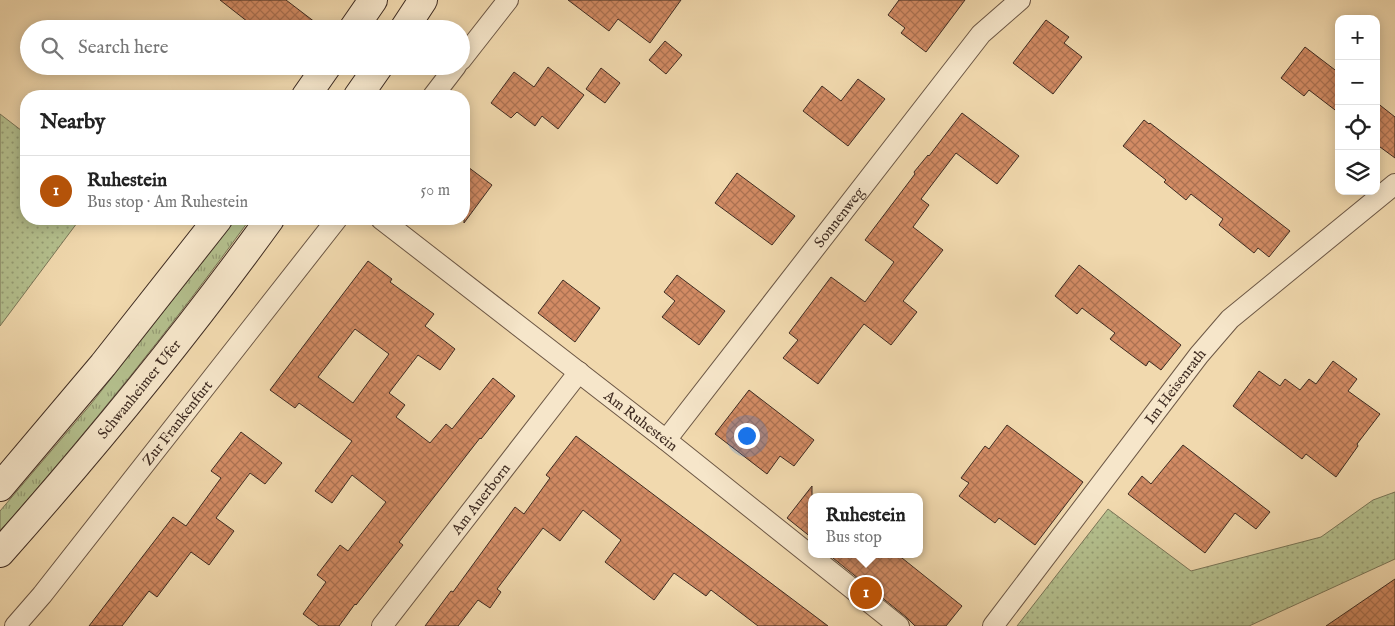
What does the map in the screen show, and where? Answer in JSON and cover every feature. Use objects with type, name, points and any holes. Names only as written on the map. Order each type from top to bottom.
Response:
[{"type":"main road","points":[[359,20],[373,0]]},
{"type":"main road","points":[[410,20],[423,0]]},
{"type":"main road","points":[[310,90],[321,75]]},
{"type":"main road","points":[[362,90],[372,75]]},
{"type":"main road","points":[[0,487],[103,365],[213,225]]},
{"type":"main road","name":"Schwanheimer Ufer","points":[[0,553],[111,424],[211,299],[266,225]]},
{"type":"street","points":[[470,49],[508,0]]},
{"type":"street","name":"Sonnenweg","points":[[666,440],[982,34],[1020,0]]},
{"type":"street","points":[[438,90],[449,75]]},
{"type":"street","name":"Im Heisenrath","points":[[994,626],[1193,363],[1230,319],[1395,184]]},
{"type":"street","name":"Zur Frankenfurt","points":[[15,626],[42,596],[332,225]]},
{"type":"street","name":"Am Ruhestein","points":[[389,225],[666,440],[808,553]]},
{"type":"street","name":"Am Auerborn","points":[[382,626],[579,372]]},
{"type":"street","name":"Am Ruhestein","points":[[814,558],[899,626]]},
{"type":"green space","points":[[0,114],[20,129],[20,225],[76,225],[0,326]]},
{"type":"green space","points":[[231,225],[246,225],[129,378],[0,531],[0,511],[91,404]]},
{"type":"green space","points":[[1395,492],[1395,559],[1249,626],[1017,626],[1108,509],[1191,571],[1321,537],[1373,500]]},
{"type":"building","points":[[220,0],[286,0],[312,20],[246,20]]},
{"type":"building","points":[[568,0],[681,0],[650,43],[618,19],[609,31]]},
{"type":"building","points":[[899,0],[965,0],[926,52],[901,33],[905,28],[888,15]]},
{"type":"building","points":[[1046,20],[1069,37],[1064,43],[1082,57],[1053,94],[1013,63]]},
{"type":"building","points":[[665,41],[682,55],[666,74],[649,60]]},
{"type":"building","points":[[1305,47],[1335,70],[1335,110],[1309,90],[1304,96],[1281,78]]},
{"type":"building","points":[[548,67],[584,95],[558,129],[542,116],[535,126],[517,112],[511,118],[491,103],[514,72],[534,87]]},
{"type":"building","points":[[601,68],[620,83],[605,103],[586,89]]},
{"type":"building","points":[[858,79],[885,99],[848,146],[803,111],[822,86],[841,101]]},
{"type":"building","points":[[1380,105],[1395,117],[1395,158],[1380,147]]},
{"type":"building","points":[[962,113],[1019,156],[997,184],[956,153],[921,199],[929,205],[913,227],[943,250],[903,301],[917,312],[891,345],[864,324],[818,384],[783,358],[798,340],[789,333],[831,277],[865,302],[894,262],[865,240],[915,174],[914,172],[929,156]]},
{"type":"building","points":[[1144,120],[1290,231],[1269,257],[1258,248],[1254,253],[1219,225],[1223,219],[1191,194],[1186,200],[1164,182],[1166,180],[1123,146]]},
{"type":"building","points":[[470,168],[492,185],[470,215]]},
{"type":"building","points":[[737,173],[795,216],[772,245],[715,203]]},
{"type":"building","points":[[368,261],[392,279],[390,282],[434,314],[425,326],[455,349],[440,370],[418,355],[389,393],[405,405],[396,417],[430,443],[446,424],[452,429],[493,378],[515,396],[399,542],[403,545],[339,626],[319,626],[303,614],[326,582],[317,575],[340,545],[348,551],[386,502],[352,475],[332,503],[315,491],[352,441],[299,403],[295,408],[270,390]],"holes":[[[355,329],[389,354],[353,403],[318,377]]]},
{"type":"building","points":[[1079,265],[1181,345],[1161,370],[1149,361],[1146,366],[1110,339],[1115,333],[1082,308],[1077,314],[1055,296]]},
{"type":"building","points":[[677,275],[725,311],[699,345],[662,317],[675,301],[664,292]]},
{"type":"building","points":[[563,280],[600,308],[575,342],[538,313]]},
{"type":"building","points":[[1333,361],[1357,379],[1348,391],[1380,414],[1357,444],[1358,446],[1336,477],[1306,454],[1302,459],[1233,406],[1259,371],[1280,386],[1285,379],[1300,390],[1309,379],[1316,384]]},
{"type":"building","points":[[749,390],[814,440],[794,466],[780,456],[767,474],[715,434]]},
{"type":"building","points":[[1007,425],[1083,482],[1035,545],[999,518],[995,523],[959,496],[969,483],[961,478],[985,446],[989,449]]},
{"type":"building","points":[[241,432],[282,463],[265,484],[250,473],[216,518],[234,531],[209,565],[191,552],[157,597],[149,591],[122,626],[89,626],[173,517],[186,526],[221,478],[211,471]]},
{"type":"building","points":[[576,436],[828,626],[758,626],[711,590],[706,596],[674,573],[654,600],[605,562],[621,540],[583,510],[560,541],[543,528],[497,589],[501,592],[490,608],[478,600],[458,626],[425,626],[451,591],[453,592],[515,507],[524,514],[550,478],[546,475]]},
{"type":"building","points":[[1183,445],[1270,512],[1256,529],[1235,513],[1205,553],[1128,494],[1142,476],[1151,484]]},
{"type":"building","points":[[812,486],[812,493],[808,493],[808,535],[787,518]]},
{"type":"building","points":[[833,558],[902,558],[962,606],[946,626],[915,626]]},
{"type":"building","points":[[1395,579],[1395,626],[1326,626]]},
{"type":"place","name":"Ruhestein","points":[[866,593]]}]
